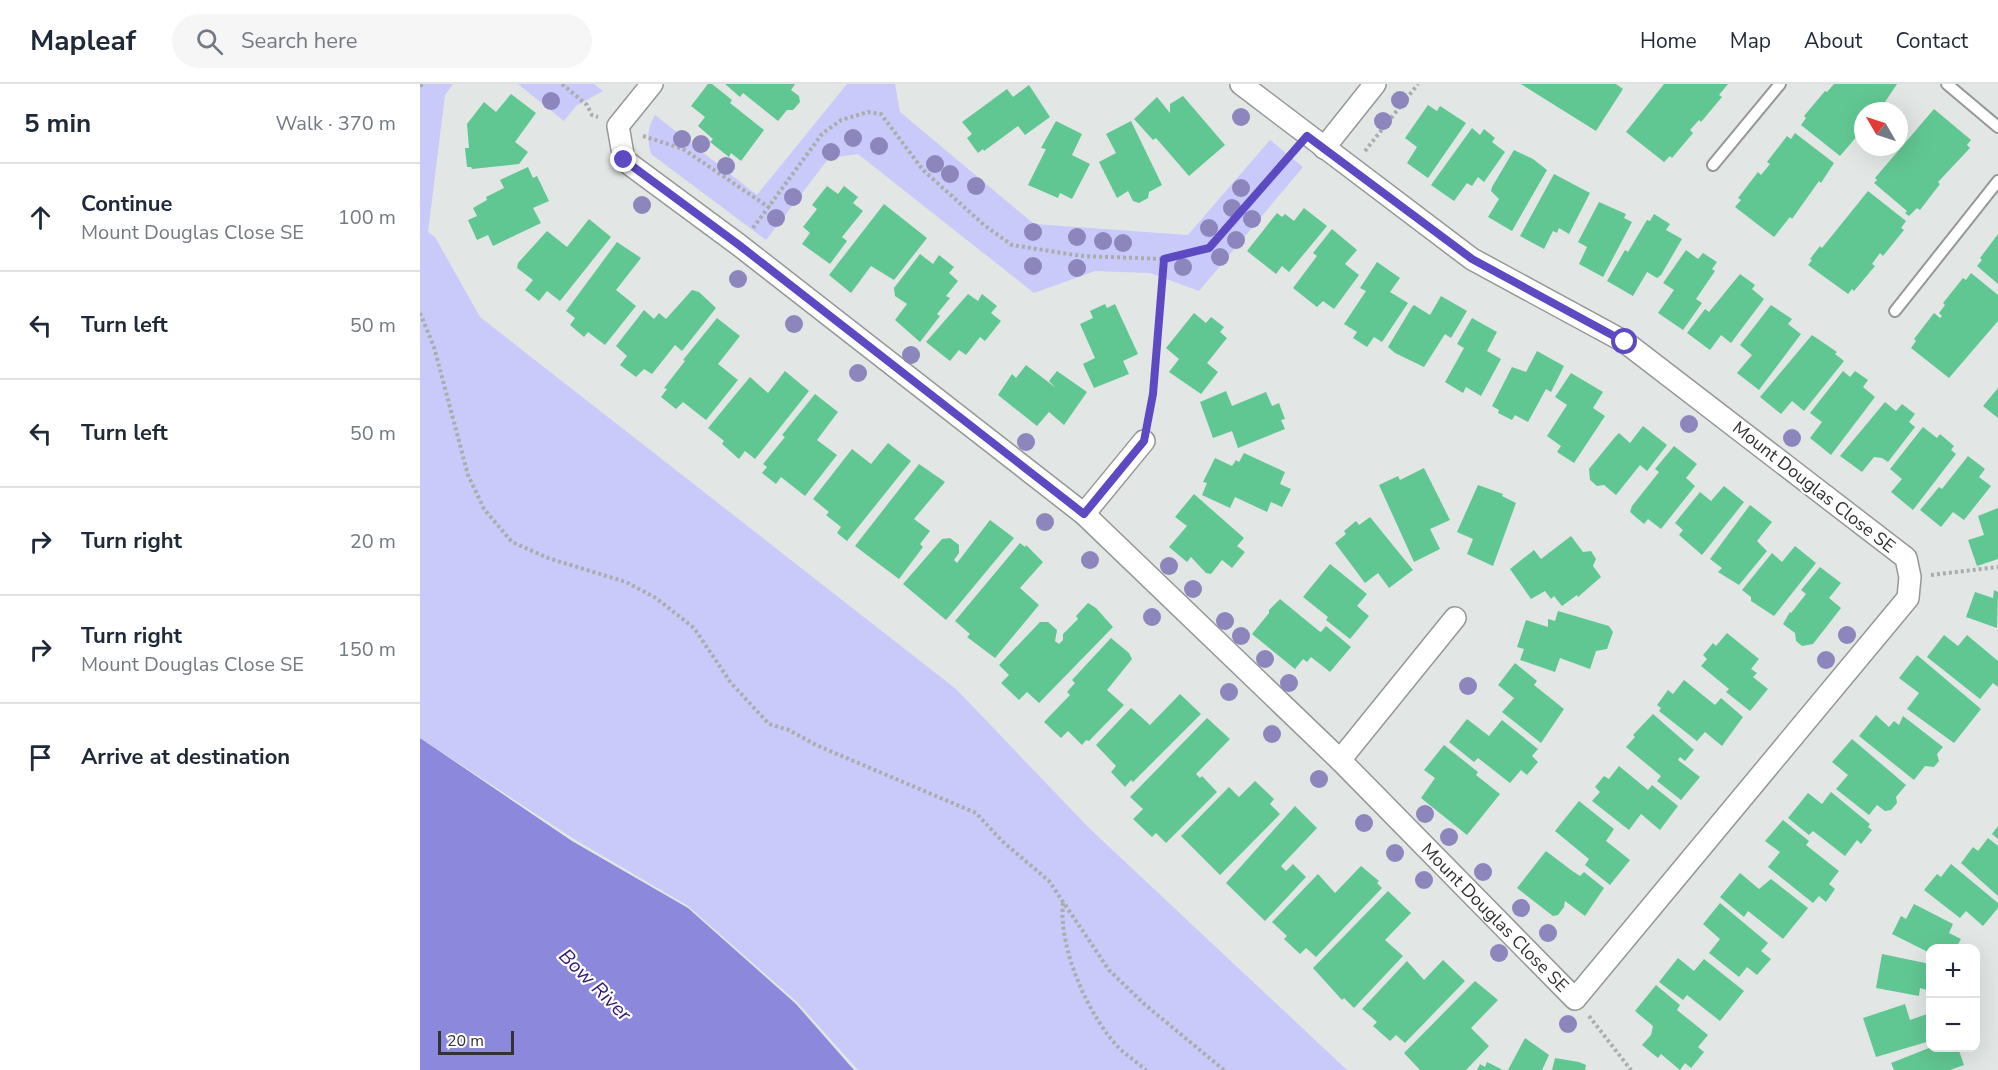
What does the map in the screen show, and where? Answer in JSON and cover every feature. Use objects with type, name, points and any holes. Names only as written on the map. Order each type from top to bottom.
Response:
[{"type":"street","points":[[618,126],[652,84]]},
{"type":"street","name":"Mount Douglas Close SE","points":[[618,126],[624,160],[739,245],[1084,514],[1340,760],[1575,999],[1908,598],[1910,577],[1906,558],[1625,342],[1472,259],[1241,84]]},
{"type":"street","points":[[1315,142],[1375,84]]},
{"type":"street","points":[[1084,514],[1144,441]]},
{"type":"street","points":[[1340,760],[1455,618]]},
{"type":"lane","points":[[1713,165],[1780,84]]},
{"type":"lane","points":[[1947,84],[1998,127]]},
{"type":"lane","points":[[1895,311],[1998,181]]},
{"type":"path","points":[[562,84],[587,105],[592,115],[618,126]]},
{"type":"path","points":[[1352,169],[1418,84]]},
{"type":"path","points":[[739,245],[770,208],[822,134],[842,120],[868,111],[881,114],[923,170],[984,225],[1012,244],[1082,256],[1164,259],[1209,248],[1315,142]]},
{"type":"path","points":[[652,140],[663,140],[683,149],[770,208]]},
{"type":"path","points":[[1144,441],[1153,394],[1164,259]]},
{"type":"path","points":[[420,313],[434,347],[468,475],[484,509],[512,542],[548,558],[626,582],[656,598],[694,628],[732,682],[770,724],[976,813],[1002,841],[1049,880],[1109,970],[1143,1003],[1224,1070]]},
{"type":"path","points":[[1910,577],[1998,567]]},
{"type":"path","points":[[1063,903],[1061,924],[1068,954],[1091,1009],[1120,1049],[1146,1070]]},
{"type":"path","points":[[1575,999],[1631,1070]]},
{"type":"shaded area","points":[[420,84],[453,84],[445,95],[428,232],[435,237],[480,317],[956,689],[1089,828],[1347,1070],[858,1070],[797,1002],[688,906],[574,839],[420,738]]},
{"type":"shaded area","points":[[518,84],[594,84],[603,91],[576,106],[564,121]]},
{"type":"shaded area","points":[[847,84],[895,84],[900,112],[1034,224],[1188,235],[1270,140],[1303,167],[1199,291],[1150,273],[1095,271],[1034,293],[858,154],[829,158],[766,240],[651,154],[648,134],[655,115],[757,195]]},
{"type":"water","name":"Bow River","points":[[420,738],[572,841],[688,908],[796,1004],[854,1070],[420,1070]]},
{"type":"building","points":[[708,84],[712,84],[732,100],[730,103],[764,130],[741,161],[731,153],[729,157],[710,142],[713,139],[698,126],[705,117],[691,106]]},
{"type":"building","points":[[725,84],[795,84],[791,90],[799,96],[800,102],[793,110],[787,110],[778,121],[743,93],[740,97]]},
{"type":"building","points":[[1521,84],[1616,84],[1623,89],[1596,131]]},
{"type":"building","points":[[1664,84],[1728,84],[1719,95],[1722,97],[1701,122],[1699,120],[1690,130],[1693,133],[1672,158],[1670,156],[1664,162],[1626,132]]},
{"type":"building","points":[[1834,84],[1897,84],[1885,102],[1854,102],[1854,140],[1840,156],[1801,125],[1806,118],[1804,116],[1825,91],[1827,92]]},
{"type":"building","points":[[1029,85],[1050,117],[1025,135],[1018,126],[978,153],[967,138],[972,134],[962,122],[1007,89],[1013,97]]},
{"type":"building","points":[[511,94],[536,113],[515,142],[528,152],[519,164],[472,169],[467,167],[465,148],[469,148],[467,124],[484,102],[496,112]]},
{"type":"building","points":[[1183,96],[1225,145],[1189,176],[1156,138],[1153,140],[1134,119],[1157,97],[1170,113],[1170,104]]},
{"type":"building","points":[[1428,105],[1437,111],[1440,106],[1466,123],[1428,178],[1407,163],[1417,147],[1405,138]]},
{"type":"building","points":[[1934,109],[1971,140],[1967,145],[1970,148],[1938,182],[1940,184],[1920,210],[1917,208],[1909,216],[1905,213],[1907,211],[1874,183],[1877,180],[1875,178],[1894,156],[1908,156],[1908,139]]},
{"type":"building","points":[[1056,121],[1082,134],[1072,155],[1090,164],[1072,199],[1060,193],[1058,198],[1028,185],[1046,149],[1041,148]]},
{"type":"building","points":[[1131,121],[1162,185],[1149,192],[1148,198],[1139,203],[1133,201],[1128,191],[1117,198],[1099,162],[1116,153],[1106,134]]},
{"type":"building","points":[[1472,128],[1480,135],[1484,129],[1495,138],[1492,142],[1505,152],[1484,182],[1478,177],[1472,186],[1467,183],[1454,201],[1431,185]]},
{"type":"building","points":[[1795,133],[1834,163],[1792,219],[1790,217],[1774,237],[1735,207],[1741,200],[1738,198],[1758,172],[1761,175],[1770,164],[1767,162],[1787,136],[1791,139]]},
{"type":"building","points":[[1514,150],[1533,159],[1547,170],[1512,231],[1488,217],[1499,199],[1491,191],[1492,187]]},
{"type":"building","points":[[528,167],[533,178],[537,176],[549,201],[533,208],[541,223],[493,246],[488,235],[477,240],[468,220],[477,216],[473,208],[487,200],[486,197],[504,188],[500,180]]},
{"type":"building","points":[[1554,174],[1590,193],[1569,234],[1559,228],[1557,233],[1553,231],[1544,249],[1520,236]]},
{"type":"building","points":[[827,186],[838,194],[844,186],[858,197],[853,203],[863,211],[842,237],[847,241],[830,264],[802,244],[810,233],[803,227],[817,209],[812,205]]},
{"type":"building","points":[[1868,191],[1906,221],[1901,228],[1904,230],[1883,256],[1880,253],[1872,264],[1875,266],[1854,291],[1852,289],[1848,294],[1808,265],[1820,246],[1822,248]]},
{"type":"building","points":[[1599,202],[1626,214],[1624,218],[1632,222],[1603,277],[1579,264],[1587,247],[1578,242]]},
{"type":"building","points":[[884,204],[927,238],[894,280],[871,266],[851,293],[829,275]]},
{"type":"building","points":[[1304,208],[1327,226],[1289,272],[1282,266],[1276,274],[1247,251],[1277,213],[1282,217],[1285,214],[1294,221]]},
{"type":"building","points":[[1654,214],[1670,224],[1666,230],[1682,239],[1661,275],[1657,278],[1647,272],[1633,296],[1607,281],[1625,250],[1628,252],[1647,220],[1650,221]]},
{"type":"building","points":[[589,219],[611,237],[560,301],[547,291],[539,301],[525,290],[533,280],[517,268],[518,263],[547,231],[567,247]]},
{"type":"building","points":[[1332,229],[1357,250],[1345,264],[1359,275],[1334,309],[1323,301],[1317,307],[1293,288],[1317,256],[1313,253]]},
{"type":"building","points":[[1998,234],[1998,284],[1977,266],[1982,260],[1980,258]]},
{"type":"building","points":[[617,242],[641,258],[616,290],[636,306],[605,345],[588,332],[584,337],[570,325],[575,318],[566,311]]},
{"type":"building","points":[[1686,250],[1698,259],[1703,253],[1717,262],[1712,269],[1715,271],[1696,299],[1702,303],[1683,330],[1658,313],[1674,290],[1663,283]]},
{"type":"building","points":[[920,254],[933,264],[939,255],[954,267],[949,273],[958,281],[946,296],[950,298],[937,314],[940,316],[920,342],[895,320],[907,304],[895,296],[894,288]]},
{"type":"building","points":[[1377,262],[1400,278],[1390,292],[1408,303],[1382,342],[1374,337],[1367,347],[1353,338],[1357,332],[1344,324],[1366,291],[1360,288]]},
{"type":"building","points":[[1971,273],[1998,295],[1998,321],[1949,378],[1911,348],[1916,341],[1914,339],[1934,313],[1940,318],[1942,316],[1939,313],[1945,305],[1943,303],[1963,278],[1966,280]]},
{"type":"building","points":[[1740,274],[1755,285],[1752,289],[1764,299],[1731,343],[1721,335],[1710,350],[1687,333],[1705,309],[1709,312]]},
{"type":"building","points":[[692,290],[699,292],[716,308],[682,351],[675,345],[652,374],[644,369],[636,377],[620,365],[627,356],[616,346],[644,310],[654,319],[659,313],[666,319]]},
{"type":"building","points":[[968,294],[978,301],[982,294],[997,306],[991,313],[1001,321],[985,341],[980,337],[966,355],[959,350],[950,361],[926,342]]},
{"type":"building","points":[[1441,296],[1467,311],[1451,338],[1445,334],[1424,367],[1395,353],[1388,347],[1414,305],[1430,315]]},
{"type":"building","points":[[1105,304],[1107,308],[1115,304],[1138,354],[1123,361],[1129,374],[1094,388],[1083,364],[1095,358],[1080,324],[1093,318],[1090,311]]},
{"type":"building","points":[[1771,305],[1792,319],[1788,324],[1801,334],[1759,390],[1737,373],[1752,355],[1740,345]]},
{"type":"building","points":[[1194,313],[1206,323],[1211,317],[1224,327],[1220,332],[1227,338],[1207,363],[1218,372],[1201,394],[1169,372],[1179,359],[1166,348]]},
{"type":"building","points":[[717,318],[740,336],[718,364],[738,380],[706,420],[683,402],[676,409],[661,397],[667,389],[664,388],[685,361],[683,360]]},
{"type":"building","points":[[1472,318],[1497,332],[1487,351],[1501,359],[1481,396],[1466,387],[1463,393],[1445,382],[1464,348],[1457,344]]},
{"type":"building","points":[[1812,335],[1837,352],[1835,354],[1844,361],[1804,411],[1792,401],[1781,414],[1760,397]]},
{"type":"building","points":[[1537,351],[1564,366],[1551,392],[1546,389],[1528,422],[1515,415],[1512,420],[1498,413],[1499,410],[1492,406],[1512,367],[1526,372]]},
{"type":"building","points":[[1026,365],[1056,388],[1049,381],[1057,371],[1087,392],[1064,425],[1049,412],[1037,426],[998,395],[1012,374],[1016,378]]},
{"type":"building","points":[[785,371],[809,391],[755,459],[745,451],[739,459],[722,444],[724,441],[708,428],[750,377],[768,393]]},
{"type":"building","points":[[1843,371],[1850,377],[1855,371],[1868,380],[1863,387],[1875,397],[1831,455],[1810,438],[1822,422],[1810,413]]},
{"type":"building","points":[[1571,373],[1603,392],[1593,408],[1605,416],[1574,463],[1557,452],[1561,446],[1547,436],[1567,405],[1555,397]]},
{"type":"building","points":[[1998,388],[1998,418],[1983,406]]},
{"type":"building","points":[[1226,391],[1232,406],[1266,392],[1272,406],[1279,403],[1285,419],[1281,420],[1285,429],[1238,448],[1232,431],[1213,438],[1200,402]]},
{"type":"building","points":[[815,394],[838,412],[817,440],[837,455],[805,496],[781,477],[776,484],[762,473],[767,467],[763,464],[785,437],[782,435]]},
{"type":"building","points":[[1885,402],[1896,411],[1902,404],[1915,414],[1909,422],[1915,427],[1888,462],[1874,457],[1862,472],[1840,456]]},
{"type":"building","points":[[1643,426],[1667,445],[1647,471],[1640,465],[1616,495],[1604,485],[1597,486],[1590,480],[1589,469],[1615,437],[1619,433],[1630,443]]},
{"type":"building","points":[[1923,427],[1937,438],[1940,434],[1954,446],[1951,450],[1956,454],[1913,510],[1891,492],[1902,479],[1890,469]]},
{"type":"building","points":[[888,443],[911,461],[847,541],[837,533],[841,527],[826,515],[829,512],[813,499],[852,449],[871,464]]},
{"type":"building","points":[[1674,446],[1697,464],[1686,478],[1695,486],[1661,529],[1648,519],[1644,524],[1630,512],[1632,506],[1659,472],[1655,469]]},
{"type":"building","points":[[1244,453],[1285,472],[1280,484],[1291,489],[1282,507],[1271,502],[1267,512],[1235,497],[1230,508],[1202,495],[1207,483],[1203,482],[1215,458],[1232,466],[1236,460],[1239,462]]},
{"type":"building","points":[[1968,456],[1985,469],[1979,477],[1991,486],[1964,520],[1953,512],[1941,527],[1920,510],[1939,487],[1942,489]]},
{"type":"building","points":[[919,464],[945,482],[914,519],[930,531],[920,544],[923,547],[899,579],[855,546]]},
{"type":"building","points":[[1424,468],[1450,520],[1430,529],[1440,549],[1414,562],[1379,485],[1398,476],[1400,480]]},
{"type":"building","points":[[1478,485],[1503,494],[1502,496],[1516,503],[1493,566],[1467,554],[1473,539],[1457,532]]},
{"type":"building","points":[[1724,486],[1744,502],[1702,555],[1679,535],[1683,530],[1675,523],[1700,492],[1711,501]]},
{"type":"building","points":[[1194,494],[1244,538],[1237,546],[1245,552],[1232,568],[1222,560],[1211,574],[1206,573],[1191,557],[1187,562],[1169,547],[1187,526],[1175,517]]},
{"type":"building","points":[[1750,505],[1772,522],[1757,541],[1767,551],[1739,585],[1718,572],[1722,568],[1710,559]]},
{"type":"building","points":[[1998,508],[1998,559],[1977,566],[1968,540],[1984,535],[1978,516]]},
{"type":"building","points":[[1370,517],[1413,570],[1389,588],[1378,573],[1365,583],[1335,543],[1356,521],[1359,525]]},
{"type":"building","points":[[990,520],[1014,538],[946,620],[903,584],[942,539],[950,538],[959,545],[959,553],[954,560],[957,563]]},
{"type":"building","points":[[1571,536],[1583,552],[1591,551],[1596,559],[1593,566],[1601,577],[1578,597],[1577,595],[1562,606],[1554,596],[1551,599],[1545,591],[1531,599],[1510,569],[1534,550],[1541,559]]},
{"type":"building","points":[[1020,543],[1025,547],[1026,545],[1043,562],[1020,588],[1039,605],[995,658],[967,637],[970,634],[955,621]]},
{"type":"building","points":[[1795,546],[1816,563],[1774,616],[1751,601],[1751,597],[1742,590],[1772,553],[1782,562]]},
{"type":"building","points":[[1330,564],[1367,594],[1357,606],[1369,616],[1350,639],[1326,620],[1328,617],[1303,597]]},
{"type":"building","points":[[1820,567],[1841,583],[1829,598],[1841,608],[1813,644],[1802,646],[1796,641],[1795,633],[1783,624],[1806,594],[1801,590]]},
{"type":"building","points":[[1994,590],[1998,592],[1997,628],[1966,617],[1975,592],[1993,598]]},
{"type":"building","points":[[1280,599],[1319,631],[1321,632],[1326,626],[1351,647],[1330,672],[1311,657],[1307,662],[1303,659],[1295,669],[1252,634]]},
{"type":"building","points":[[1088,603],[1096,608],[1113,627],[1039,703],[1027,692],[1019,700],[1001,683],[1009,675],[999,665],[1040,622],[1048,622],[1057,630],[1055,641],[1059,644],[1063,640],[1063,634],[1078,619],[1076,616]]},
{"type":"building","points":[[1558,611],[1609,626],[1613,632],[1607,649],[1596,651],[1590,669],[1560,658],[1555,672],[1520,660],[1524,649],[1517,647],[1526,620],[1548,627],[1548,619],[1555,621]]},
{"type":"building","points":[[1727,633],[1759,659],[1751,669],[1757,673],[1753,677],[1768,689],[1750,711],[1726,692],[1729,689],[1701,666],[1707,659],[1703,655],[1713,643],[1716,646]]},
{"type":"building","points":[[1944,635],[1958,646],[1967,635],[1998,661],[1998,687],[1993,683],[1980,699],[1927,657]]},
{"type":"building","points":[[1111,638],[1129,653],[1132,659],[1107,690],[1124,705],[1089,741],[1086,740],[1082,745],[1068,731],[1061,738],[1044,722],[1070,695],[1067,692],[1075,683],[1072,680]]},
{"type":"building","points":[[1917,655],[1981,709],[1954,743],[1907,709],[1919,693],[1899,678]]},
{"type":"building","points":[[1515,663],[1537,681],[1534,685],[1564,709],[1541,743],[1502,712],[1514,698],[1498,685]]},
{"type":"building","points":[[1684,680],[1715,705],[1721,698],[1743,717],[1722,746],[1705,732],[1697,741],[1659,711],[1661,708],[1657,705],[1668,690],[1673,694]]},
{"type":"building","points":[[1180,694],[1201,714],[1133,782],[1131,780],[1125,787],[1111,772],[1116,766],[1096,745],[1131,708],[1150,725]]},
{"type":"building","points":[[1653,714],[1694,750],[1685,761],[1680,757],[1678,760],[1700,777],[1681,800],[1657,781],[1661,776],[1626,747],[1635,737],[1633,735]]},
{"type":"building","points":[[1876,715],[1889,727],[1894,721],[1899,725],[1903,716],[1943,747],[1937,754],[1939,761],[1934,767],[1925,766],[1914,780],[1859,736]]},
{"type":"building","points":[[1207,718],[1230,739],[1196,774],[1200,778],[1202,776],[1217,792],[1166,843],[1156,833],[1152,837],[1133,819],[1143,809],[1130,797]]},
{"type":"building","points":[[1467,719],[1489,736],[1502,720],[1538,749],[1532,756],[1538,762],[1527,775],[1521,770],[1510,783],[1478,758],[1474,762],[1449,742]]},
{"type":"building","points":[[1852,739],[1906,785],[1896,797],[1897,803],[1891,810],[1885,811],[1877,805],[1869,815],[1836,789],[1848,775],[1832,762]]},
{"type":"building","points":[[1444,745],[1478,772],[1476,775],[1500,794],[1467,835],[1421,798],[1435,778],[1424,770]]},
{"type":"building","points":[[1619,766],[1648,790],[1652,785],[1678,806],[1660,830],[1641,814],[1629,830],[1592,801],[1600,792],[1595,787],[1604,776],[1609,779]]},
{"type":"building","points":[[1255,781],[1274,799],[1270,804],[1280,814],[1220,875],[1181,836],[1229,787],[1239,797]]},
{"type":"building","points":[[1831,792],[1870,824],[1868,827],[1872,830],[1861,844],[1857,840],[1845,856],[1813,831],[1809,835],[1788,818],[1808,793],[1822,804]]},
{"type":"building","points":[[1579,801],[1614,829],[1606,841],[1630,860],[1610,885],[1585,865],[1589,859],[1555,831]]},
{"type":"building","points":[[1295,806],[1317,828],[1281,866],[1286,871],[1293,864],[1306,877],[1265,921],[1226,883]]},
{"type":"building","points":[[1783,820],[1809,841],[1806,845],[1839,871],[1829,884],[1835,889],[1826,902],[1819,896],[1813,903],[1768,867],[1780,852],[1765,841]]},
{"type":"building","points":[[1998,826],[1998,839],[1992,834]]},
{"type":"building","points":[[1988,838],[1998,846],[1998,896],[1961,863],[1973,847],[1978,851]]},
{"type":"building","points":[[1546,851],[1580,876],[1584,872],[1604,888],[1585,916],[1565,901],[1558,915],[1553,916],[1517,888]]},
{"type":"building","points":[[1951,864],[1998,903],[1998,908],[1983,926],[1966,911],[1960,918],[1924,890],[1937,874],[1941,877]]},
{"type":"building","points":[[1361,866],[1379,881],[1377,883],[1382,888],[1316,957],[1306,948],[1300,954],[1284,939],[1287,936],[1272,922],[1318,874],[1335,893]]},
{"type":"building","points":[[1740,873],[1759,889],[1771,879],[1808,908],[1783,939],[1748,911],[1744,917],[1720,897]]},
{"type":"building","points":[[1388,891],[1411,913],[1385,940],[1403,956],[1354,1008],[1344,998],[1342,1000],[1313,968]]},
{"type":"building","points":[[1720,903],[1768,943],[1761,951],[1771,959],[1757,975],[1747,967],[1739,977],[1709,953],[1720,939],[1703,924]]},
{"type":"building","points":[[1914,904],[1953,924],[1949,933],[1961,939],[1958,944],[1926,944],[1926,951],[1892,934],[1901,916],[1906,919]]},
{"type":"building","points":[[1882,954],[1926,963],[1926,990],[1920,988],[1919,996],[1876,988]]},
{"type":"building","points":[[1678,958],[1694,971],[1704,959],[1744,991],[1720,1021],[1687,995],[1683,1000],[1659,982]]},
{"type":"building","points":[[1443,960],[1465,981],[1405,1043],[1396,1035],[1390,1041],[1373,1026],[1377,1022],[1362,1009],[1407,961],[1424,980]]},
{"type":"building","points":[[1475,981],[1498,1000],[1471,1028],[1489,1046],[1466,1070],[1420,1070],[1404,1053]]},
{"type":"building","points":[[1656,985],[1680,1005],[1677,1010],[1708,1035],[1698,1047],[1704,1052],[1691,1068],[1685,1063],[1680,1070],[1661,1054],[1658,1058],[1642,1045],[1651,1035],[1653,1026],[1635,1011]]},
{"type":"building","points":[[1905,1004],[1910,1020],[1926,1014],[1926,1042],[1876,1057],[1863,1018]]},
{"type":"building","points":[[1525,1038],[1549,1055],[1542,1070],[1508,1070]]},
{"type":"building","points":[[1926,1049],[1926,1052],[1959,1052],[1964,1065],[1950,1070],[1894,1070],[1891,1063]]},
{"type":"building","points":[[1555,1058],[1579,1062],[1586,1065],[1585,1070],[1552,1070]]},
{"type":"building","points":[[1487,1062],[1503,1070],[1477,1070],[1480,1064],[1485,1067]]},
{"type":"route","points":[[624,160],[739,245],[1084,514],[1144,441],[1153,394],[1164,259],[1209,248],[1307,136],[1472,259],[1625,342]]}]
